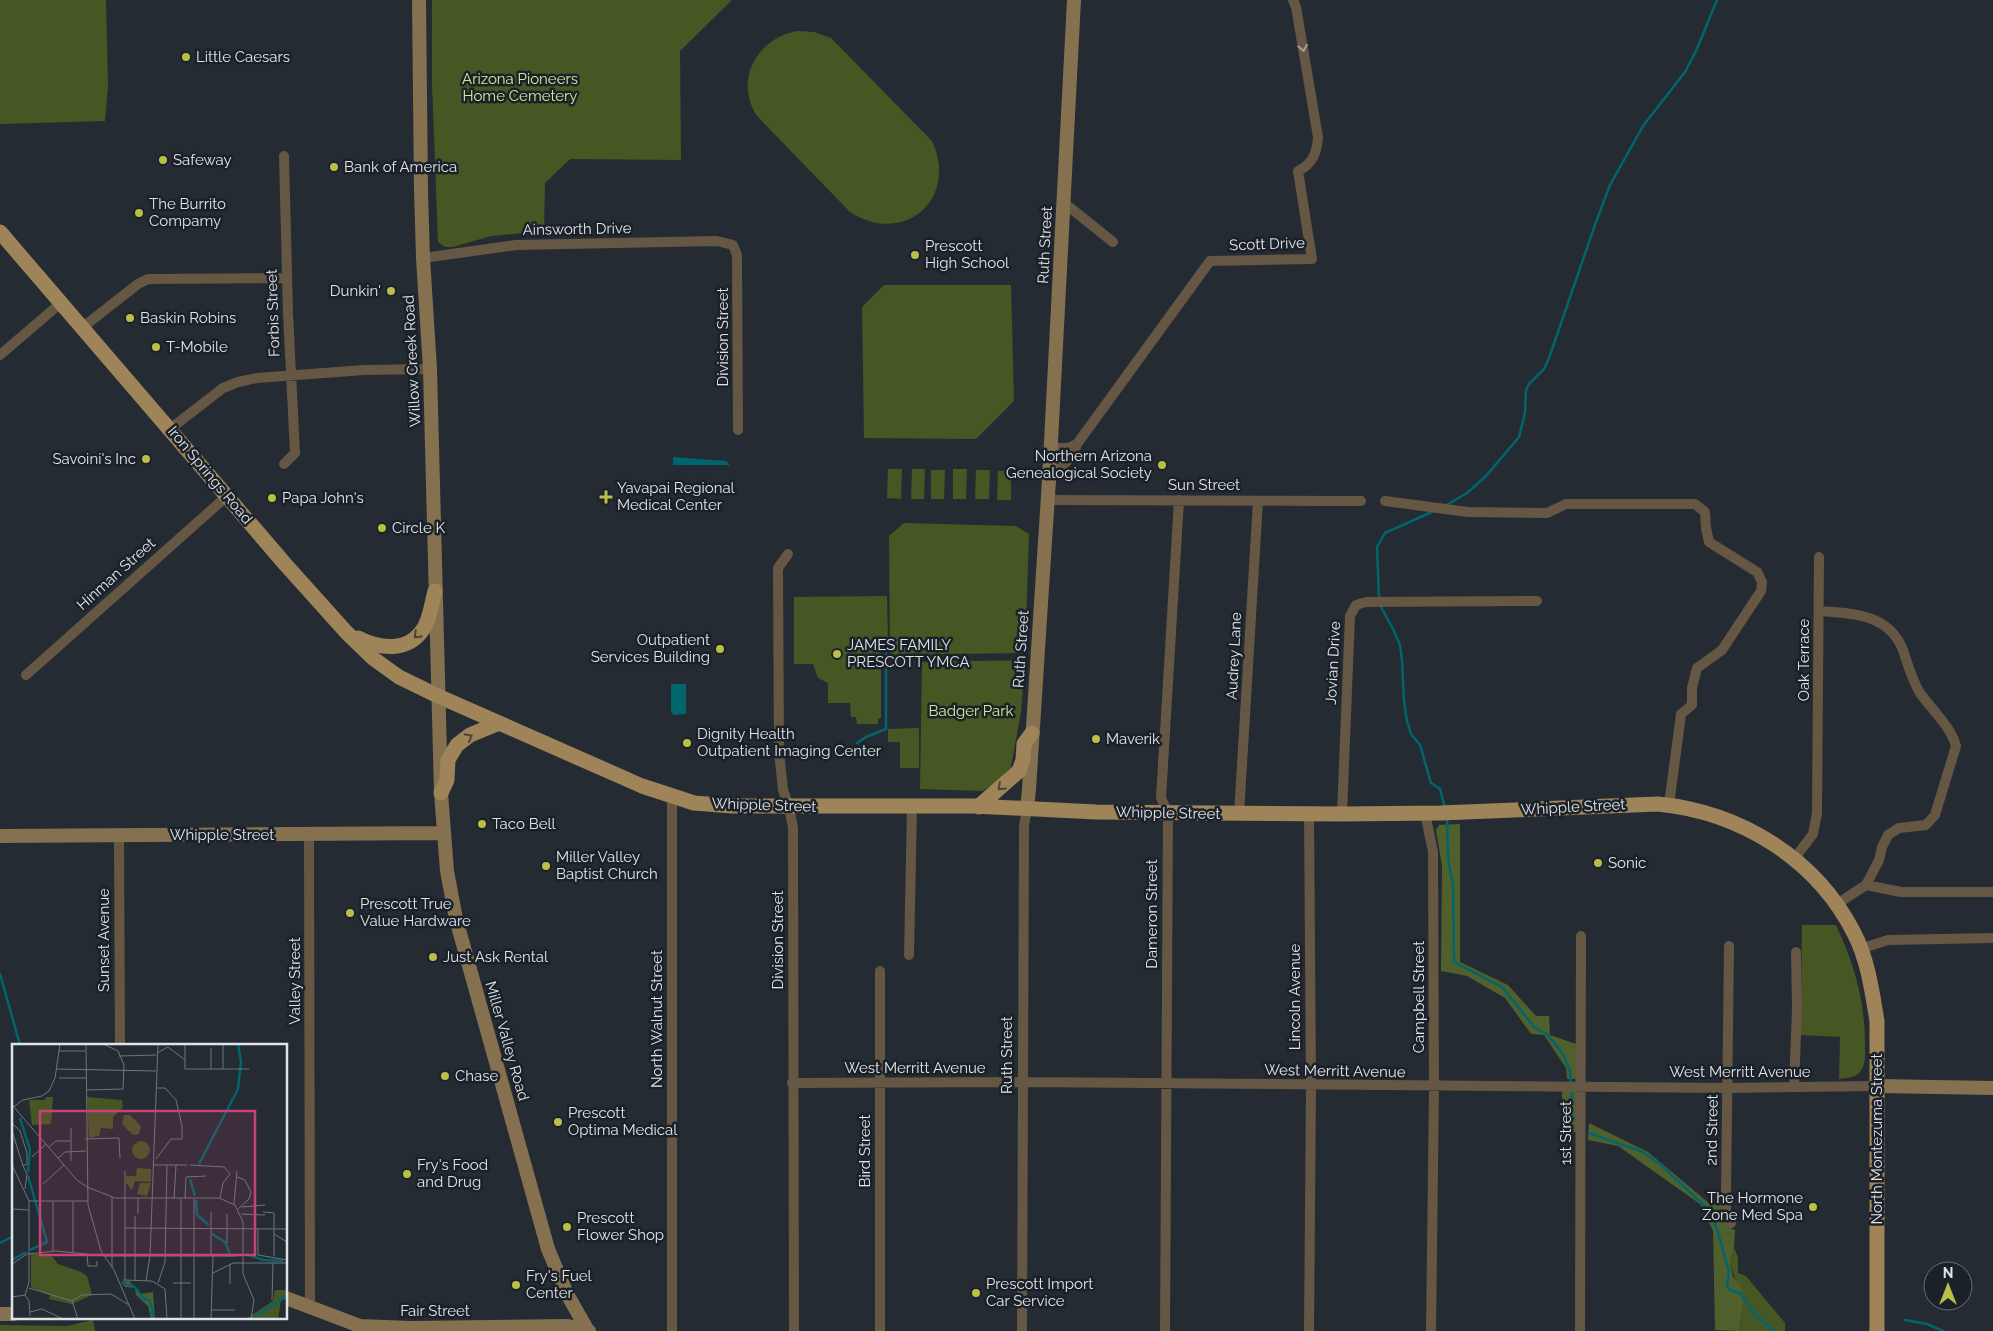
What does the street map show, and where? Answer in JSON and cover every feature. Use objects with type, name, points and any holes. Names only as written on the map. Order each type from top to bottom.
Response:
[{"type":"main road","name":"Iron Springs Road","points":[[0,232],[227,496],[347,632],[374,658],[399,677],[438,696]]},
{"type":"main road","points":[[347,632],[371,644],[386,647],[398,647],[408,643],[424,627],[435,591]]},
{"type":"main road","name":"Whipple Street","points":[[438,696],[642,786],[694,803],[732,806],[978,807],[1239,814],[1425,814],[1635,804],[1669,806],[1706,814],[1738,824],[1768,839],[1805,868],[1837,904],[1860,949]]},
{"type":"main road","points":[[441,793],[447,780],[448,760],[457,745],[470,735],[499,723]]},
{"type":"main road","points":[[978,807],[1019,771],[1023,760],[1024,744],[1032,732]]},
{"type":"main road","name":"North Montezuma Street","points":[[1860,949],[1871,983],[1877,1021],[1877,1331]]},
{"type":"street","name":"Willow Creek Road","points":[[419,0],[423,258],[430,369],[439,720]]},
{"type":"street","name":"Ruth Street","points":[[1022,1331],[1024,826],[1049,480],[1074,0]]},
{"type":"street","name":"Scott Drive","points":[[1049,480],[1073,455],[1078,444],[1210,261],[1312,259],[1298,171],[1306,167],[1317,152],[1318,137],[1296,7],[1292,0]]},
{"type":"street","name":"Forbis Street","points":[[284,156],[290,375],[295,453],[284,464]]},
{"type":"street","points":[[1063,202],[1113,242]]},
{"type":"street","name":"Ainsworth Drive","points":[[423,258],[516,245],[717,241],[733,245]]},
{"type":"street","name":"Division Street","points":[[733,245],[737,256],[738,430]]},
{"type":"street","points":[[83,327],[138,284],[148,279],[287,278]]},
{"type":"street","points":[[0,355],[62,302]]},
{"type":"street","points":[[170,429],[223,388],[238,382],[290,375],[364,370],[430,369]]},
{"type":"street","points":[[1050,448],[1068,448],[1078,444]]},
{"type":"street","name":"Hinman Street","points":[[26,675],[227,496]]},
{"type":"street","name":"Sun Street","points":[[1047,500],[1361,501]]},
{"type":"street","name":"Dameron Street","points":[[1165,1331],[1168,813],[1161,798],[1161,791],[1180,500]]},
{"type":"street","name":"Audrey Lane","points":[[1239,814],[1258,500]]},
{"type":"street","points":[[1385,501],[1468,512],[1547,513],[1566,504],[1695,504],[1705,512],[1709,542],[1757,572],[1762,582],[1761,591],[1722,650],[1697,668],[1692,688],[1692,705],[1681,714],[1669,806]]},
{"type":"street","name":"Division Street","points":[[788,554],[778,568],[778,720],[783,790],[793,828],[792,1083],[794,1331]]},
{"type":"street","points":[[1819,557],[1819,611]]},
{"type":"street","name":"Jovian Drive","points":[[1342,814],[1350,616],[1356,605],[1366,602],[1537,601]]},
{"type":"street","name":"Oak Terrace","points":[[1794,859],[1813,834],[1817,813],[1819,611],[1846,613],[1870,618],[1884,624],[1894,634],[1902,648],[1916,686],[1931,709],[1954,736],[1956,746],[1935,815],[1926,825],[1899,828],[1888,835],[1882,847],[1879,860],[1866,885],[1837,904]]},
{"type":"street","name":"Miller Valley Road","points":[[439,720],[443,833],[456,919],[548,1249],[567,1294],[588,1331]]},
{"type":"street","name":"North Walnut Street","points":[[672,797],[672,1331]]},
{"type":"street","points":[[909,955],[912,807]]},
{"type":"street","name":"Lincoln Avenue","points":[[1309,814],[1311,1085],[1309,1331]]},
{"type":"street","name":"Campbell Street","points":[[1425,814],[1433,852],[1434,1087],[1431,1331]]},
{"type":"street","name":"Whipple Street","points":[[0,836],[443,833]]},
{"type":"street","name":"Valley Street","points":[[309,834],[310,1308]]},
{"type":"street","name":"Sunset Avenue","points":[[119,835],[120,1044]]},
{"type":"street","points":[[1866,885],[1901,892],[1993,892]]},
{"type":"street","name":"1st Street","points":[[1580,1331],[1581,936]]},
{"type":"street","points":[[1860,949],[1888,940],[1993,938]]},
{"type":"street","name":"2nd Street","points":[[1729,946],[1726,1210],[1731,1223]]},
{"type":"street","points":[[1794,1087],[1798,1008],[1796,952]]},
{"type":"street","name":"Bird Street","points":[[880,971],[880,1331]]},
{"type":"street","name":"West Merritt Avenue","points":[[792,1083],[1023,1082],[1434,1087],[1580,1085],[1728,1088],[1877,1086]]},
{"type":"street","points":[[1877,1086],[1993,1088]]},
{"type":"street","name":"Fair Street","points":[[288,1299],[360,1326],[437,1330],[568,1326],[588,1331]]},
{"type":"green space","points":[[0,0],[106,0],[108,86],[105,121],[0,124]]},
{"type":"green space","name":"Arizona Pioneers Home Cemetery","points":[[432,0],[732,0],[680,51],[681,160],[570,159],[545,183],[544,231],[491,236],[453,247],[445,247],[438,242],[432,83]]},
{"type":"green space","points":[[797,31],[814,32],[831,38],[932,141],[938,162],[938,181],[932,198],[921,211],[907,220],[889,224],[870,221],[850,212],[757,116],[750,102],[748,89],[749,75],[753,63],[760,52],[770,43],[783,35]]},
{"type":"green space","points":[[884,285],[1011,285],[1014,401],[976,439],[864,438],[862,307]]},
{"type":"green space","points":[[888,469],[902,469],[901,499],[887,498]]},
{"type":"green space","points":[[912,469],[925,469],[924,499],[911,499]]},
{"type":"green space","points":[[953,469],[967,469],[966,499],[953,499]]},
{"type":"green space","points":[[931,470],[945,470],[944,499],[931,499]]},
{"type":"green space","points":[[976,470],[990,470],[989,499],[975,499]]},
{"type":"green space","points":[[998,471],[1011,471],[1011,500],[997,500]]},
{"type":"green space","points":[[904,523],[1016,526],[1029,534],[1025,653],[890,655],[889,536]]},
{"type":"green space","name":"JAMES FAMILY PRESCOTT YMCA","points":[[887,596],[888,643],[881,643],[881,718],[878,719],[878,724],[857,724],[856,717],[851,717],[850,703],[828,703],[828,683],[818,678],[813,664],[794,664],[794,597]]},
{"type":"green space","name":"Badger Park","points":[[1025,660],[1021,712],[1011,767],[995,784],[982,791],[920,789],[922,662]]},
{"type":"green space","points":[[919,728],[919,768],[900,768],[900,742],[888,742],[888,729]]},
{"type":"green space","points":[[1460,824],[1460,962],[1508,985],[1536,1016],[1549,1016],[1550,1035],[1576,1044],[1578,1079],[1567,1079],[1566,1068],[1544,1035],[1531,1034],[1505,998],[1467,976],[1441,971],[1442,866],[1436,830],[1439,825]]},
{"type":"green space","points":[[1802,925],[1836,925],[1854,969],[1863,1014],[1865,1052],[1862,1069],[1853,1077],[1839,1079],[1840,1037],[1801,1035]]},
{"type":"green space","points":[[1562,1091],[1578,1091],[1578,1132],[1562,1132]]},
{"type":"green space","points":[[1589,1123],[1648,1152],[1710,1204],[1722,1204],[1727,1223],[1735,1230],[1734,1248],[1730,1263],[1733,1277],[1741,1287],[1743,1305],[1739,1331],[1715,1330],[1713,1231],[1700,1204],[1618,1146],[1588,1140]]},
{"type":"green space","points":[[1734,1248],[1738,1257],[1738,1273],[1746,1276],[1785,1323],[1785,1331],[1739,1331],[1743,1305],[1730,1263]]},
{"type":"green space","points":[[93,1320],[95,1331],[0,1331],[0,1325],[67,1326]]},
{"type":"water","points":[[673,457],[726,461],[730,465],[673,465]]},
{"type":"water","points":[[671,684],[686,684],[686,714],[674,715],[671,712]]},
{"type":"waterway","points":[[1445,506],[1467,493],[1486,476],[1519,437],[1525,413],[1526,390],[1529,384],[1544,369],[1549,358],[1610,185],[1643,126],[1685,72],[1696,51],[1717,0]]},
{"type":"waterway","points":[[1379,599],[1377,547],[1385,533],[1434,511]]},
{"type":"waterway","points":[[1380,605],[1400,645],[1404,701],[1411,734],[1420,745],[1431,783],[1440,789],[1445,808]]},
{"type":"waterway","points":[[857,743],[886,729],[886,643]]},
{"type":"waterway","points":[[1447,818],[1448,858],[1453,886],[1454,962],[1502,987],[1535,1028],[1547,1034],[1563,1054],[1570,1071],[1571,1084]]},
{"type":"waterway","points":[[0,974],[20,1044]]},
{"type":"waterway","points":[[1572,1090],[1571,1116],[1577,1121]]},
{"type":"waterway","points":[[1589,1133],[1643,1152],[1661,1165],[1709,1210],[1717,1229],[1729,1272],[1727,1285],[1730,1290],[1740,1293],[1756,1315],[1774,1331]]},
{"type":"waterway","points":[[0,1243],[12,1237]]},
{"type":"waterway","points":[[1905,1320],[1927,1324],[1943,1331]]},
{"type":"place","name":"Little Caesars","points":[[186,57]]},
{"type":"place","name":"Safeway","points":[[163,160]]},
{"type":"place","name":"Bank of America","points":[[334,167]]},
{"type":"place","name":"The Burrito Compamy","points":[[139,213]]},
{"type":"place","name":"Prescott High School","points":[[915,255]]},
{"type":"place","name":"Dunkin'","points":[[391,291]]},
{"type":"place","name":"Baskin Robins","points":[[130,318]]},
{"type":"place","name":"T-Mobile","points":[[156,347]]},
{"type":"place","name":"Savoini's Inc","points":[[146,459]]},
{"type":"place","name":"Northern Arizona Genealogical Society","points":[[1162,465]]},
{"type":"place","name":"Yavapai Regional Medical Center","points":[[606,497]]},
{"type":"place","name":"Papa John's","points":[[272,498]]},
{"type":"place","name":"Circle K","points":[[382,528]]},
{"type":"place","name":"Outpatient Services Building","points":[[720,649]]},
{"type":"place","name":"JAMES FAMILY PRESCOTT YMCA","points":[[837,654]]},
{"type":"place","name":"Maverik","points":[[1096,739]]},
{"type":"place","name":"Dignity Health Outpatient Imaging Center","points":[[687,743]]},
{"type":"place","name":"Taco Bell","points":[[482,824]]},
{"type":"place","name":"Sonic","points":[[1598,863]]},
{"type":"place","name":"Miller Valley Baptist Church","points":[[546,866]]},
{"type":"place","name":"Prescott True Value Hardware","points":[[350,913]]},
{"type":"place","name":"Just Ask Rental","points":[[433,957]]},
{"type":"place","name":"Chase","points":[[445,1076]]},
{"type":"place","name":"Prescott Optima Medical","points":[[558,1122]]},
{"type":"place","name":"Fry's Food and Drug","points":[[407,1174]]},
{"type":"place","name":"The Hormone Zone Med Spa","points":[[1813,1207]]},
{"type":"place","name":"Prescott Flower Shop","points":[[567,1227]]},
{"type":"place","name":"Fry's Fuel Center","points":[[516,1285]]},
{"type":"place","name":"Prescott Import Car Service","points":[[976,1293]]}]
